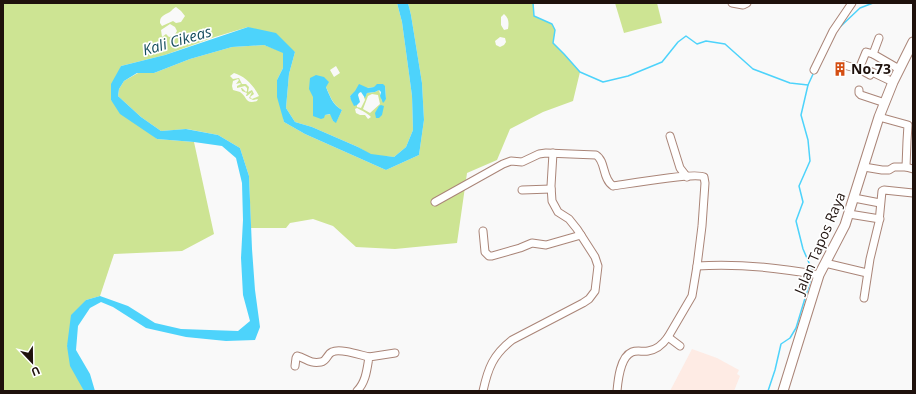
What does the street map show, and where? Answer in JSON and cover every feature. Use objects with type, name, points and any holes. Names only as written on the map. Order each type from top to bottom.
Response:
[{"type":"main road","name":"Jalan Tapos Raya","points":[[783,391],[813,274],[825,263],[850,214],[884,103],[899,69],[912,47]]},
{"type":"street","points":[[732,3],[743,5],[747,3]]},
{"type":"street","points":[[814,70],[833,31],[852,3]]},
{"type":"street","points":[[873,54],[879,38]]},
{"type":"street","points":[[859,69],[866,52],[873,54],[899,69]]},
{"type":"street","points":[[844,65],[859,69],[870,75],[872,72],[894,82]]},
{"type":"street","points":[[859,90],[861,95],[884,103]]},
{"type":"street","points":[[864,167],[882,170],[889,170],[894,167],[910,168],[906,141],[909,129],[907,123],[880,117]]},
{"type":"street","points":[[670,136],[680,168],[687,177]]},
{"type":"street","points":[[483,391],[488,369],[504,346],[512,340],[583,303],[590,298],[595,291],[598,266],[595,257],[569,219],[556,210],[552,201],[551,189],[553,153]]},
{"type":"street","points":[[435,202],[503,164],[514,161],[522,162],[539,154],[553,153],[597,155],[600,158],[608,182],[613,186],[667,178],[703,176],[705,179],[702,226],[698,266],[692,296],[664,343],[649,351],[635,351],[627,355],[623,361],[617,383],[617,391]]},
{"type":"street","points":[[522,190],[551,189]]},
{"type":"street","points":[[864,298],[867,273],[880,220],[882,191],[913,193]]},
{"type":"street","points":[[854,198],[880,203]]},
{"type":"street","points":[[850,214],[880,220]]},
{"type":"street","points":[[483,231],[485,252],[492,256],[532,243],[546,245],[581,235]]},
{"type":"street","points":[[825,263],[867,273]]},
{"type":"street","points":[[698,266],[774,268],[813,274]]},
{"type":"street","points":[[668,337],[680,346]]},
{"type":"street","points":[[295,366],[297,356],[309,362],[321,362],[325,360],[330,352],[336,350],[369,357],[395,353]]},
{"type":"street","points":[[357,391],[366,375],[369,357]]},
{"type":"shaded area","points":[[692,349],[717,358],[739,370],[737,374],[740,376],[734,391],[670,391]]},
{"type":"green space","points":[[3,3],[397,3],[402,22],[412,96],[413,130],[406,147],[394,157],[371,155],[358,147],[312,127],[295,122],[286,108],[289,74],[295,52],[248,27],[165,55],[121,66],[111,100],[157,139],[194,142],[214,234],[182,251],[114,254],[100,296],[86,300],[67,346],[84,391],[3,391]],"holes":[[[176,7],[185,16],[181,22],[176,23],[173,21],[162,26],[160,23],[161,18]],[[170,24],[175,27],[177,31],[174,36],[169,37],[166,34],[162,37],[161,30]],[[336,66],[340,73],[334,77],[330,70]],[[385,86],[386,99],[382,101],[379,90],[367,93],[364,97],[365,100],[361,108],[357,107],[357,105],[354,105],[350,96],[358,90]],[[326,87],[334,103],[342,110],[336,122],[333,121],[331,114],[325,115],[314,106],[313,97]],[[372,94],[378,95],[380,104],[370,113],[363,109],[368,96]],[[357,108],[371,117],[368,119],[365,115],[356,113],[355,109]]]},
{"type":"green space","points":[[408,3],[534,3],[534,16],[552,24],[555,30],[553,43],[580,72],[573,101],[543,112],[510,129],[497,160],[467,173],[457,243],[395,249],[356,247],[333,226],[313,219],[290,223],[286,228],[251,228],[249,176],[240,148],[218,135],[187,129],[161,131],[141,117],[118,96],[119,89],[124,81],[138,73],[154,73],[190,59],[232,47],[264,45],[283,52],[283,68],[277,80],[284,122],[305,134],[386,170],[419,155],[424,120],[422,83]],"holes":[[[504,14],[507,17],[508,29],[504,30],[501,25],[501,17]],[[500,37],[505,38],[506,42],[500,47],[496,45],[495,41]],[[234,73],[242,76],[252,85],[259,96],[252,99],[250,97],[254,94],[252,90],[248,92],[249,87],[246,84],[242,84],[239,78],[233,79],[230,76]],[[238,79],[239,80],[236,84],[241,84],[237,86],[237,88],[245,86],[247,91],[246,92],[241,88],[242,91],[247,93],[246,96],[252,92],[249,98],[253,100],[258,99],[257,101],[250,102],[240,92],[233,90],[233,81]]]},
{"type":"green space","points":[[615,3],[657,3],[662,23],[624,33]]},
{"type":"water","points":[[397,3],[408,3],[411,15],[422,83],[424,120],[419,155],[386,170],[305,134],[284,122],[277,97],[277,80],[283,68],[283,53],[264,45],[232,47],[190,59],[154,73],[137,73],[124,81],[119,89],[118,96],[141,117],[161,131],[186,129],[218,135],[240,148],[249,176],[252,249],[260,327],[255,340],[226,341],[186,337],[146,328],[113,307],[101,302],[90,308],[78,326],[76,350],[90,374],[95,391],[84,391],[70,366],[67,346],[71,315],[86,300],[100,296],[128,306],[155,323],[181,329],[238,331],[250,321],[243,295],[241,258],[243,220],[242,183],[236,158],[222,146],[157,139],[120,114],[111,100],[111,84],[121,66],[165,55],[248,27],[276,33],[295,52],[289,74],[286,108],[295,122],[312,127],[371,154],[394,157],[406,147],[413,130],[412,96],[402,22]]},
{"type":"water","points":[[316,75],[324,77],[329,82],[326,87],[329,94],[334,103],[342,110],[336,123],[333,121],[330,114],[325,115],[324,118],[321,119],[313,116],[313,97],[309,89],[310,78]]},
{"type":"water","points":[[359,84],[368,88],[374,87],[377,84],[383,84],[385,86],[386,99],[383,103],[380,96],[381,92],[379,90],[367,93],[365,98],[361,92],[358,95],[360,102],[354,106],[350,96]]},
{"type":"water","points":[[381,105],[384,106],[382,115],[379,118],[376,118],[375,113]]},
{"type":"waterway","points":[[533,3],[534,16],[552,24],[555,30],[553,43],[580,72],[603,82],[628,76],[662,62],[678,42],[686,36],[697,44],[706,41],[725,44],[753,69],[790,83],[808,85]]},
{"type":"waterway","points":[[841,26],[860,8],[873,3]]},
{"type":"waterway","points":[[813,272],[803,249],[796,221],[803,202],[799,186],[810,161],[808,140],[801,115],[808,85],[814,72]]},
{"type":"waterway","points":[[768,391],[781,344],[790,338],[796,328],[812,275]]},
{"type":"place","name":"No.73","points":[[840,69]]},
{"type":"water label","name":"Kali Cikeas","points":[[177,41]]}]
